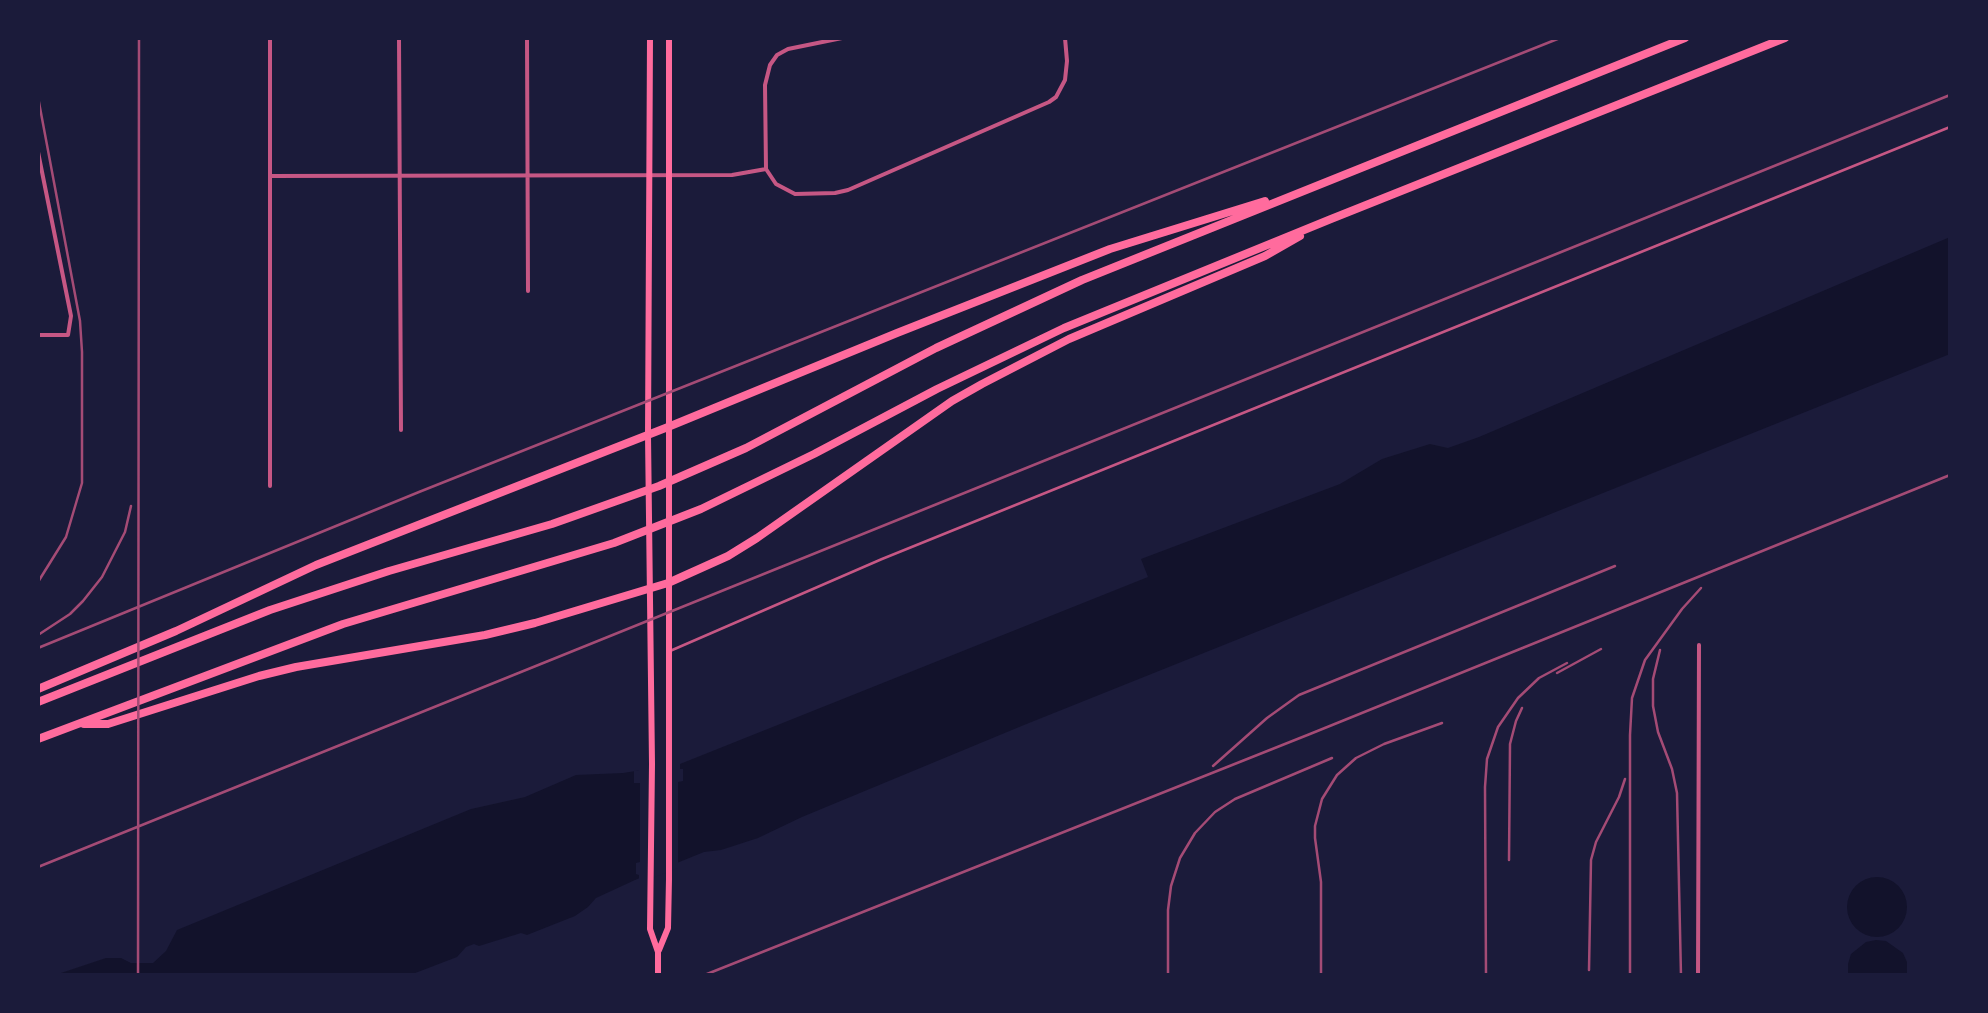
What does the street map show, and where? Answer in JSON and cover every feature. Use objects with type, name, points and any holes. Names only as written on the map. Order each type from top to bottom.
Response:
[{"type":"highway","points":[[38,702],[270,610],[614,503],[701,468],[909,362],[1082,280],[1685,38]]},
{"type":"highway","points":[[38,739],[358,619],[614,543],[701,509],[994,360],[1131,300],[1785,38]]},
{"type":"highway","points":[[38,689],[176,631],[316,565],[897,333],[1110,249],[1307,188]]},
{"type":"highway","points":[[74,724],[108,724],[296,667],[535,623],[668,583],[728,556],[982,384],[1069,339],[1264,256],[1331,219]]},
{"type":"main road","points":[[650,38],[650,929],[658,952],[658,976]]},
{"type":"main road","points":[[658,952],[668,928],[669,38]]},
{"type":"street","points":[[270,38],[270,486]]},
{"type":"street","points":[[399,38],[402,430]]},
{"type":"street","points":[[526,38],[528,291]]},
{"type":"street","points":[[842,38],[788,49],[770,65],[766,86],[766,170],[776,184],[795,194],[848,190],[1049,102],[1065,80],[1065,38]]},
{"type":"street","points":[[38,152],[71,316],[68,335],[38,336]]},
{"type":"street","points":[[270,176],[732,174],[766,170]]},
{"type":"street","points":[[1698,976],[1699,645]]},
{"type":"lane","points":[[669,652],[882,559],[1950,127]]},
{"type":"shaded area","points":[[1950,237],[1950,354],[1024,725],[758,838],[704,852],[635,880],[596,898],[575,916],[527,935],[474,944],[457,957],[410,975],[52,976],[106,958],[153,963],[166,951],[177,930],[471,809],[525,797],[576,775],[680,764],[1148,577],[1141,559],[1340,484],[1382,459],[1430,444],[1448,448],[1479,437]]},
{"type":"shaded area","points":[[1877,877],[1898,886],[1907,907],[1898,928],[1877,937],[1856,928],[1847,907],[1856,886]]},
{"type":"shaded area","points":[[1886,941],[1903,953],[1907,975],[1848,975],[1851,954],[1866,942]]},
{"type":"pier","points":[[639,764],[680,764],[683,769],[683,781],[678,782],[678,868],[650,879],[639,879],[636,874],[636,863],[640,862],[640,783],[634,783],[634,771],[639,770]]},
{"type":"railway","points":[[138,976],[139,38]]},
{"type":"railway","points":[[38,648],[419,492],[1560,38]]},
{"type":"railway","points":[[38,867],[1950,95]]},
{"type":"railway","points":[[38,97],[80,321],[82,352],[82,483],[66,537],[38,582]]},
{"type":"railway","points":[[702,976],[1950,475]]},
{"type":"railway","points":[[38,635],[70,614],[102,577],[125,532],[131,506]]},
{"type":"railway","points":[[1213,766],[1299,695],[1615,566]]},
{"type":"railway","points":[[1630,976],[1632,698],[1645,660],[1701,588]]},
{"type":"railway","points":[[1557,673],[1601,649]]},
{"type":"railway","points":[[1660,650],[1653,679],[1653,706],[1677,793],[1681,976]]},
{"type":"railway","points":[[1486,976],[1487,759],[1498,727],[1518,698],[1539,678],[1567,663]]},
{"type":"railway","points":[[1509,860],[1510,744],[1522,708]]},
{"type":"railway","points":[[1321,976],[1321,882],[1315,826],[1322,799],[1337,775],[1356,758],[1442,723]]},
{"type":"railway","points":[[1168,976],[1171,886],[1180,858],[1195,833],[1215,812],[1235,799],[1332,758]]},
{"type":"railway","points":[[1589,970],[1591,860],[1625,779]]}]
